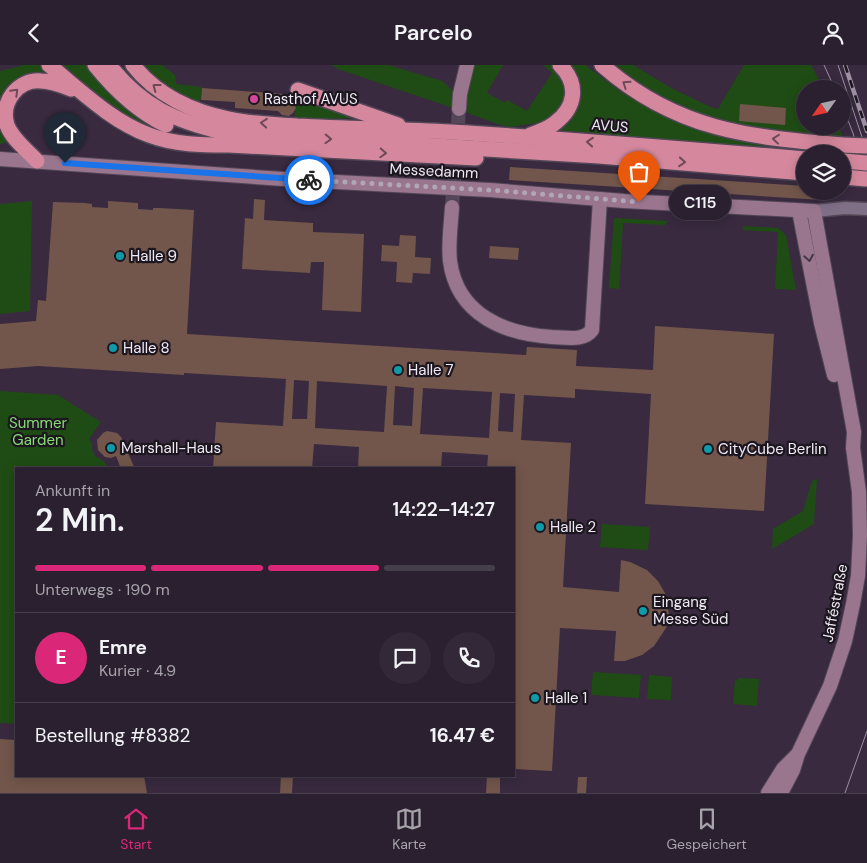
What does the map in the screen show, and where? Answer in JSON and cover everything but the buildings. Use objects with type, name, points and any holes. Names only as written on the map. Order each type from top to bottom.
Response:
[{"type":"highway","points":[[49,65],[113,116],[150,136],[178,143],[428,156],[573,161],[599,156]]},
{"type":"highway","points":[[94,65],[129,102],[155,119],[179,131],[229,145]]},
{"type":"highway","points":[[109,65],[127,85],[165,114],[194,126],[226,133],[599,156]]},
{"type":"highway","points":[[133,65],[154,86],[170,97],[204,113],[229,119],[263,124],[312,127],[412,130]]},
{"type":"highway","points":[[526,137],[546,130],[556,123],[566,112],[571,102],[573,93],[572,82],[566,70],[560,65]]},
{"type":"highway","points":[[602,65],[612,74],[654,102],[683,117],[712,127],[767,138],[867,146]]},
{"type":"highway","points":[[37,161],[15,138],[4,118],[5,109],[12,93],[25,83],[41,81],[54,82],[86,95]]},
{"type":"highway","points":[[298,90],[412,130]]},
{"type":"highway","name":"AVUS","points":[[412,130],[796,158]]},
{"type":"highway","name":"AVUS","points":[[599,156],[796,172]]},
{"type":"highway","points":[[851,162],[867,163]]},
{"type":"highway","points":[[851,178],[867,179]]},
{"type":"main road","points":[[459,109],[461,87],[467,65]]},
{"type":"main road","name":"Messedamm","points":[[0,159],[298,180],[814,211]]},
{"type":"main road","points":[[452,207],[450,251],[453,273],[463,294],[482,315],[504,329],[537,336],[578,338],[592,330],[600,199]]},
{"type":"main road","name":"Jafféstraße","points":[[780,793],[793,770],[798,754],[830,686],[845,641],[858,576],[860,535],[859,501],[853,448],[854,432],[823,301],[799,211]]},
{"type":"main road","name":"Jafféstraße","points":[[814,211],[828,285],[823,301]]},
{"type":"main road","name":"Jafféstraße","points":[[768,793],[783,769],[798,754]]},
{"type":"street","name":"Messedamm","points":[[814,211],[845,208],[867,209]]},
{"type":"green space","points":[[24,65],[41,65],[60,80],[6,93],[11,141],[0,144],[0,71]]},
{"type":"green space","points":[[57,65],[89,65],[154,127],[146,128],[122,115]]},
{"type":"green space","points":[[142,65],[162,65],[175,75],[176,84],[202,87],[200,103],[169,87]]},
{"type":"green space","points":[[331,65],[388,65],[442,81],[456,96],[453,108],[338,69]]},
{"type":"green space","points":[[474,65],[503,65],[487,93],[505,103],[507,100],[527,111],[552,73],[543,65],[555,65],[564,79],[568,93],[558,113],[544,122],[510,127],[497,124],[465,112],[466,91]]},
{"type":"green space","points":[[570,65],[585,65],[621,92],[681,123],[722,137],[766,146],[764,148],[557,130],[573,116],[579,101],[579,82]]},
{"type":"green space","points":[[610,65],[633,65],[673,89],[718,109],[744,65],[811,65],[819,80],[796,80],[796,135],[726,125],[669,105]]},
{"type":"green space","points":[[307,97],[359,118],[294,120],[297,99],[306,102]]},
{"type":"green space","points":[[796,135],[842,135],[843,138]]},
{"type":"green space","points":[[32,201],[30,311],[0,314],[0,204]]},
{"type":"green space","points":[[614,218],[668,221],[665,225],[623,223],[619,289],[609,288]]},
{"type":"green space","points":[[743,226],[778,228],[786,235],[796,290],[775,289],[778,232],[743,230]]},
{"type":"green space","name":"Summer Garden","points":[[0,391],[58,395],[101,422],[89,439],[95,456],[104,461],[108,467],[15,467],[15,724],[0,723]]},
{"type":"green space","points":[[817,479],[814,524],[772,549],[773,529],[803,511],[812,481]]},
{"type":"green space","points":[[602,524],[650,527],[648,550],[600,547]]},
{"type":"green space","points":[[593,672],[641,675],[639,698],[591,695]]},
{"type":"green space","points":[[649,675],[672,677],[671,700],[647,699]]},
{"type":"green space","points":[[738,678],[759,679],[757,706],[733,704],[735,680],[738,681]]},
{"type":"tunnel","points":[[452,207],[459,109]]},
{"type":"tram line","points":[[824,65],[831,80]]},
{"type":"tram line","points":[[838,65],[867,152]]},
{"type":"tram line","points":[[851,128],[867,186]]},
{"type":"tram line","points":[[845,793],[867,731]]},
{"type":"railway","points":[[845,65],[867,131]]},
{"type":"way so far","points":[[309,180],[490,190],[639,202]]},
{"type":"place","name":"Rasthof AVUS","points":[[254,99]]},
{"type":"place","name":"C115","points":[[639,202]]},
{"type":"place","name":"Halle 9","points":[[120,256]]},
{"type":"place","name":"Halle 8","points":[[113,348]]},
{"type":"place","name":"Halle 7","points":[[398,370]]},
{"type":"place","name":"Marshall-Haus","points":[[111,448]]},
{"type":"place","name":"CityCube Berlin","points":[[708,449]]},
{"type":"place","name":"Halle 2","points":[[540,527]]},
{"type":"place","name":"Eingang Messe Süd","points":[[643,611]]},
{"type":"place","name":"Halle 1","points":[[535,698]]},
{"type":"route","points":[[65,163],[309,180]]}]
